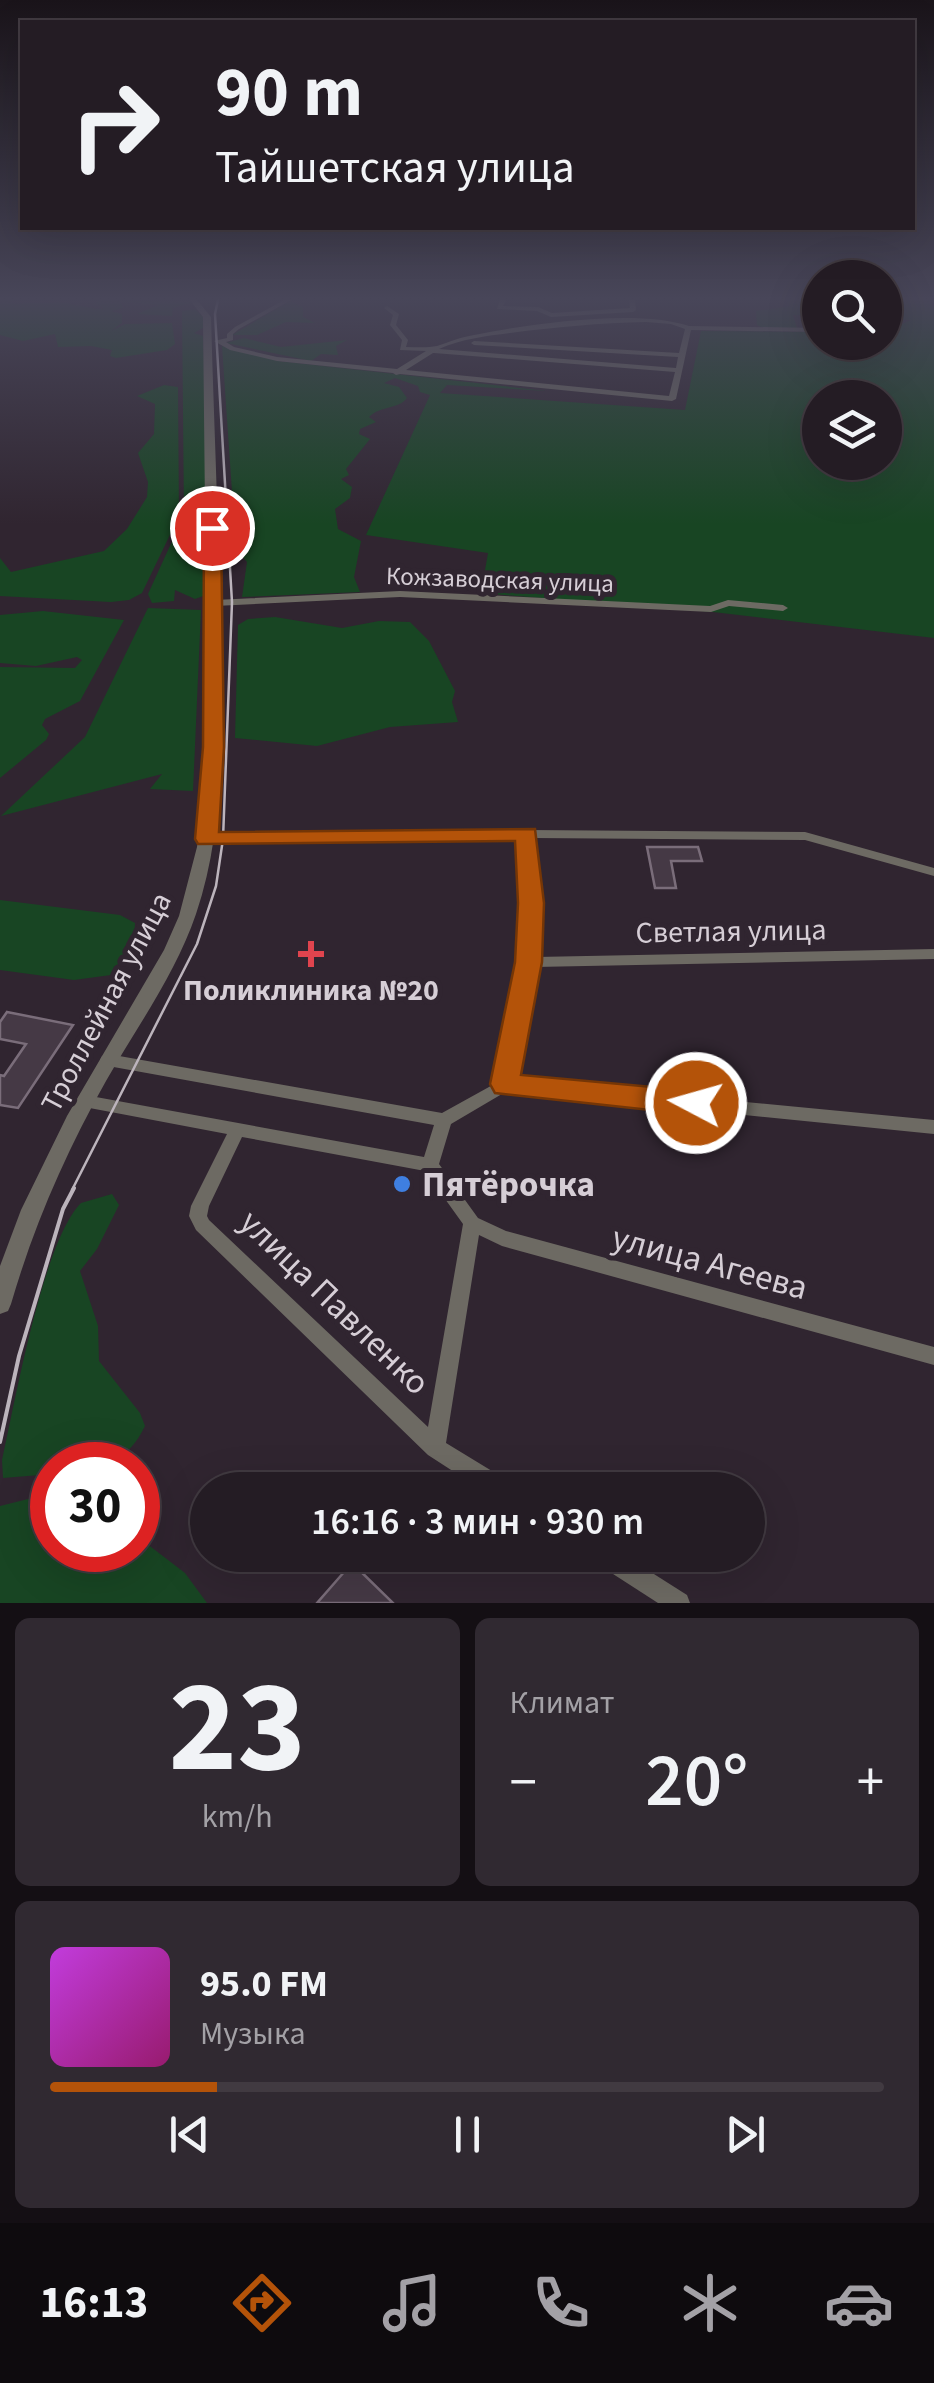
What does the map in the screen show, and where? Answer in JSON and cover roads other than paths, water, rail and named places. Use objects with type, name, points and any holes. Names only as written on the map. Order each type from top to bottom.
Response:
[{"type":"street","name":"Троллейная улица","points":[[0,1304],[27,1214],[85,1101],[183,929],[200,880],[214,747],[214,375]]},
{"type":"street","points":[[415,375],[672,399],[677,375]]},
{"type":"street","name":"Кожзаводская улица","points":[[214,603],[400,594],[783,608]]},
{"type":"street","points":[[207,839],[526,834],[806,836],[934,872]]},
{"type":"street","points":[[505,1084],[529,962],[531,903],[526,834]]},
{"type":"street","name":"Светлая улица","points":[[529,962],[934,954]]},
{"type":"street","points":[[108,1060],[444,1120],[505,1084],[934,1127]]},
{"type":"street","points":[[85,1101],[430,1165],[472,1223],[435,1448]]},
{"type":"street","points":[[430,1165],[444,1120]]},
{"type":"street","name":"улица Павленко","points":[[236,1132],[200,1206],[198,1216],[202,1225],[435,1448],[473,1472]]},
{"type":"street","name":"улица Агеева","points":[[472,1223],[502,1238],[934,1356]]},
{"type":"street","points":[[631,1572],[680,1603]]},
{"type":"tram line","points":[[72,1190],[197,944],[216,886],[223,839],[232,602],[219,375]]},
{"type":"tram line","points":[[0,1442],[19,1356],[63,1209],[74,1188]]},
{"type":"place","name":"Поликлиника №20","points":[[311,954]]},
{"type":"place","name":"Пятёрочка","points":[[402,1184]]}]
